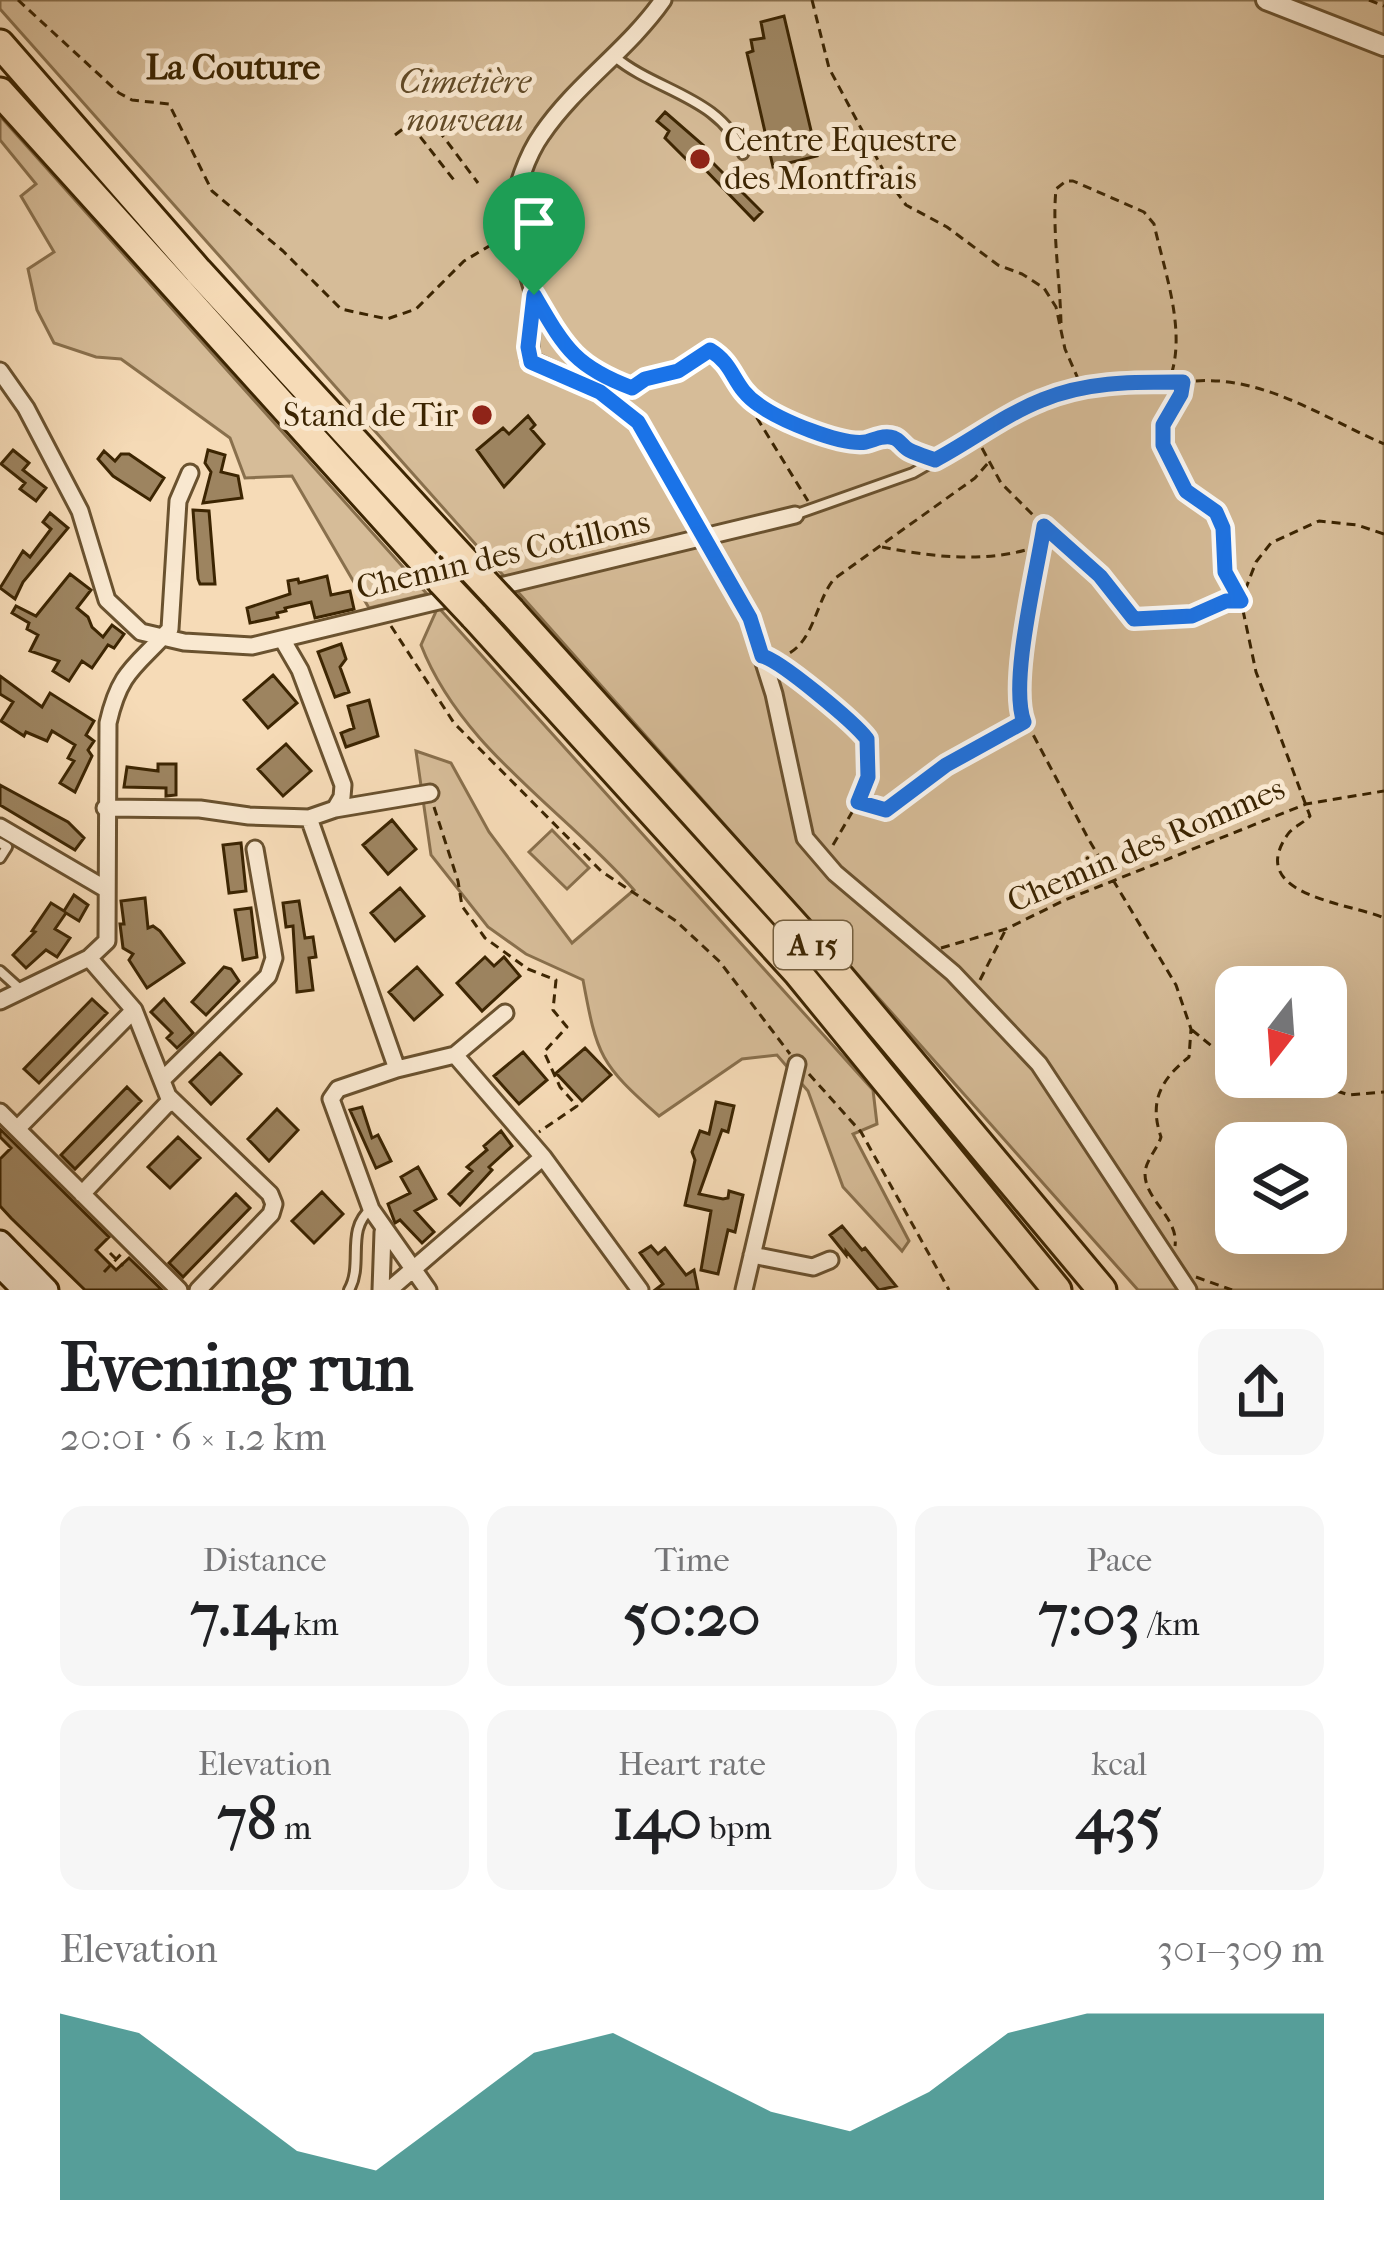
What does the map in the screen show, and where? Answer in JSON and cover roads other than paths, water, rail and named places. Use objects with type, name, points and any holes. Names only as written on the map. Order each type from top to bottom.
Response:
[{"type":"highway","name":"A 15","points":[[0,44],[198,271],[819,952],[1102,1290]]},
{"type":"highway","name":"A 15","points":[[0,92],[798,973],[1057,1290]]},
{"type":"main road","points":[[0,1242],[47,1290]]},
{"type":"main road","points":[[0,1266],[24,1290]]},
{"type":"street","points":[[663,0],[542,132],[524,171],[507,235],[525,264],[534,295],[529,359],[600,392],[638,422],[768,657],[805,838],[928,950],[1039,1064],[1188,1290]]},
{"type":"street","points":[[1266,0],[1384,46]]},
{"type":"street","points":[[0,371],[6,397],[26,408],[80,511],[107,600],[141,632],[163,637]]},
{"type":"street","points":[[0,1001],[89,958],[106,941],[108,723],[125,674],[163,637],[172,618],[178,501],[190,473]]},
{"type":"street","name":"Chemin des Cotillons","points":[[163,637],[252,646],[796,514]]},
{"type":"street","points":[[282,639],[300,670],[343,785],[335,809]]},
{"type":"street","points":[[105,808],[200,808],[309,818],[335,809],[430,794]]},
{"type":"street","points":[[309,818],[398,1069]]},
{"type":"street","points":[[0,827],[104,888]]},
{"type":"street","points":[[162,1080],[268,976],[274,958],[255,848]]},
{"type":"street","points":[[89,958],[134,1010],[174,1102],[270,1194],[274,1204],[271,1214],[198,1290]]},
{"type":"street","points":[[17,1129],[134,1010]]},
{"type":"street","points":[[428,1290],[371,1209],[331,1099],[338,1089],[455,1055],[505,1013]]},
{"type":"street","points":[[455,1055],[543,1157],[640,1290]]},
{"type":"street","points":[[744,1290],[797,1064]]},
{"type":"street","points":[[82,1193],[174,1102]]},
{"type":"street","points":[[0,1112],[179,1290]]},
{"type":"street","points":[[385,1290],[543,1157]]},
{"type":"street","points":[[382,1229],[385,1290]]},
{"type":"street","points":[[752,1255],[813,1267],[830,1260]]},
{"type":"lane","points":[[615,57],[630,69],[688,95],[734,132],[743,154]]},
{"type":"lane","name":"Chemin des Cotillons","points":[[796,514],[914,473],[1040,400],[1082,387],[1185,382]]},
{"type":"lane","points":[[0,843],[7,847],[0,858]]},
{"type":"lane","points":[[0,971],[22,991]]},
{"type":"lane","points":[[349,1290],[357,1274],[356,1233],[371,1209]]},
{"type":"place","name":"Centre Equestre des Montfrais","points":[[700,159]]},
{"type":"place","name":"Stand de Tir","points":[[482,415]]},
{"type":"district","name":"La Couture","points":[[233,67]]},
{"type":"park label","name":"Cimetière nouveau","points":[[465,101]]}]
